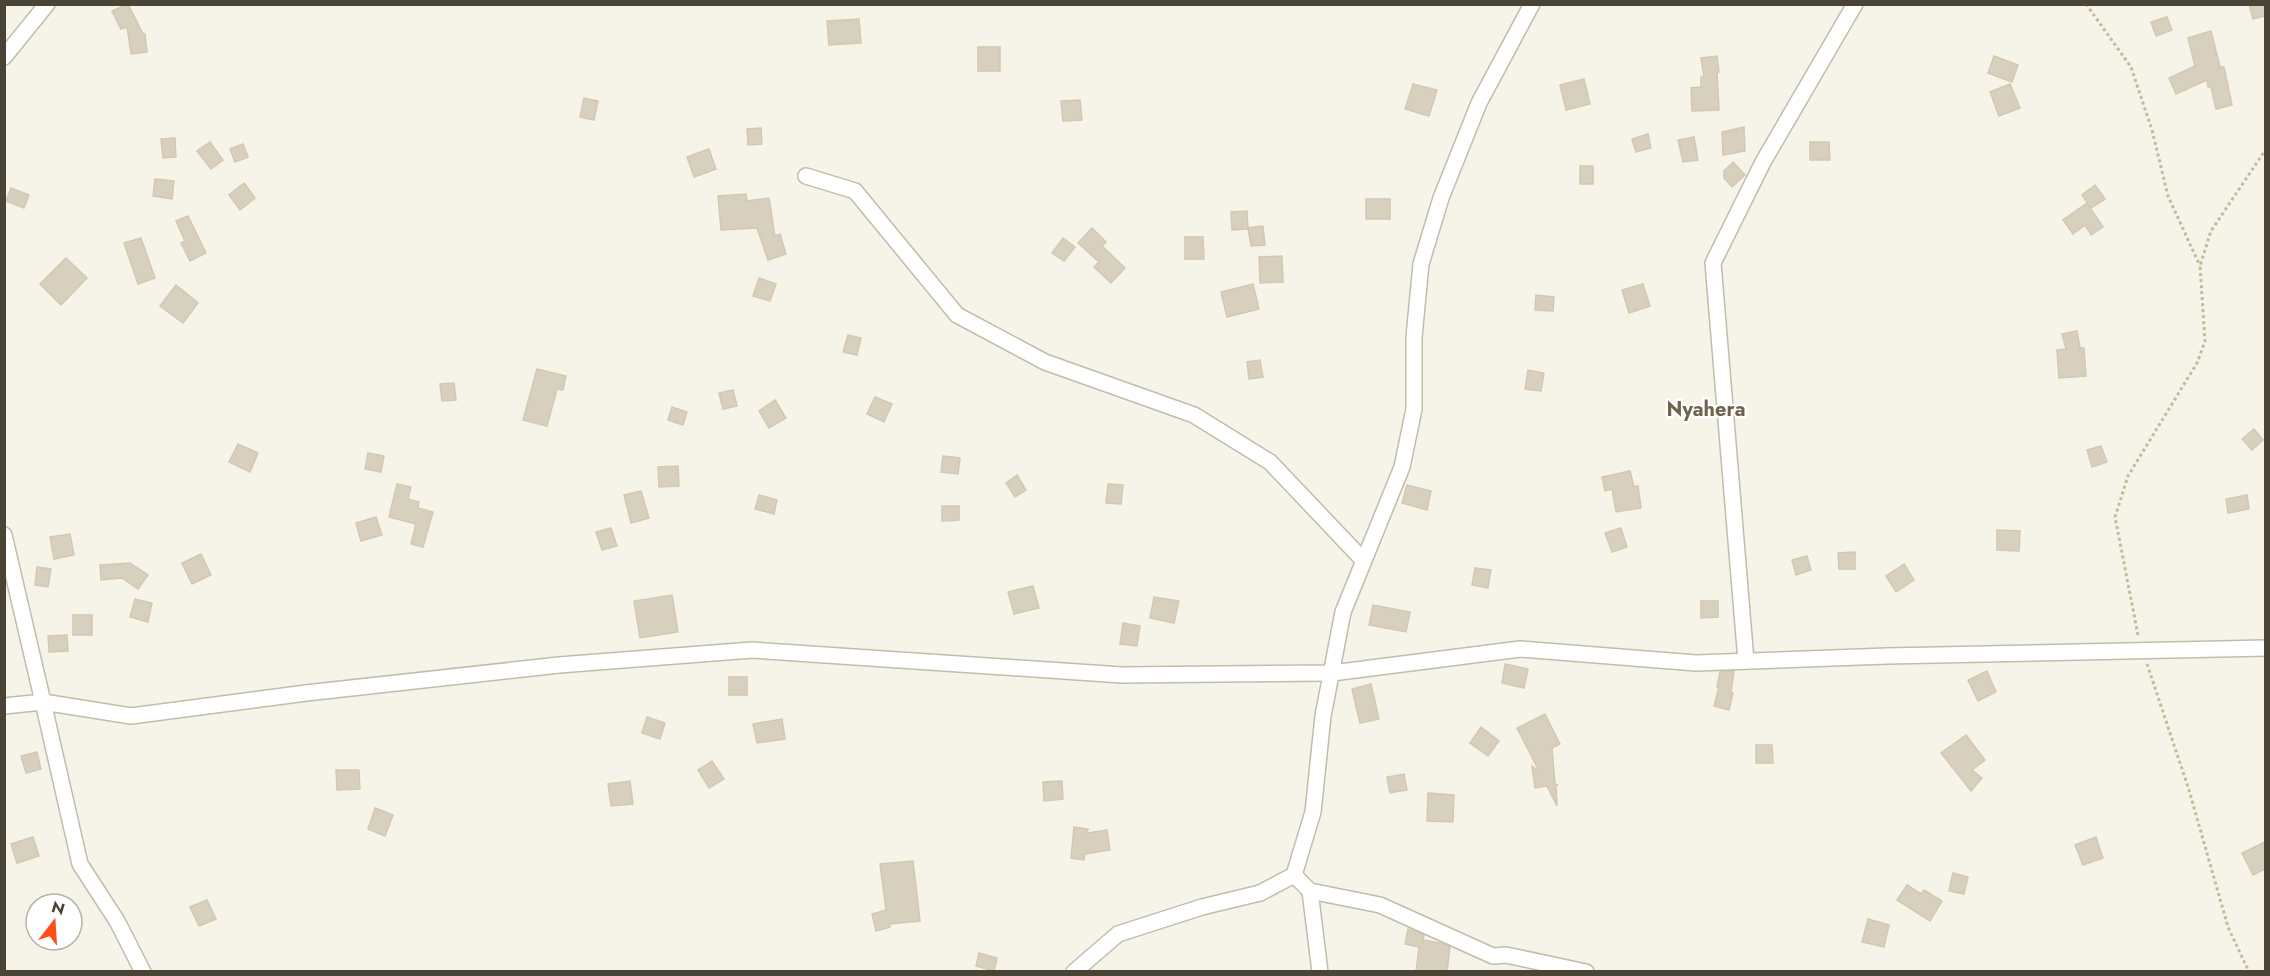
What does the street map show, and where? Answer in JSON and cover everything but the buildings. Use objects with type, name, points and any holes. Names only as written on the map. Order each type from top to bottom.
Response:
[{"type":"street","points":[[4,57],[47,4]]},
{"type":"street","points":[[1074,972],[1118,934],[1202,907],[1260,893],[1294,875],[1313,812],[1323,716],[1343,612],[1405,456],[1414,409],[1414,337],[1421,264],[1427,242],[1441,198],[1479,103],[1532,4]]},
{"type":"street","points":[[1746,661],[1713,263],[1762,162],[1855,4]]},
{"type":"street","points":[[806,176],[855,191],[957,315],[1045,362],[1204,421],[1270,462],[1363,560]]},
{"type":"street","points":[[4,536],[80,864],[117,921],[144,972]]},
{"type":"street","points":[[4,706],[43,702],[131,716],[559,665],[753,650],[1122,675],[1332,673],[1520,649],[1696,663],[1887,656],[2265,648]]},
{"type":"street","points":[[1294,875],[1310,891],[1380,905],[1493,956],[1506,955],[1586,972]]},
{"type":"street","points":[[1310,891],[1320,972]]},
{"type":"path","points":[[2086,4],[2132,67],[2152,130],[2168,196],[2200,266],[2205,342],[2191,373],[2128,476],[2115,517],[2130,602],[2142,651],[2189,790],[2228,927],[2249,972]]},
{"type":"path","points":[[2200,266],[2211,231],[2265,149]]},
{"type":"district","name":"Nyahera","points":[[1706,409]]}]
